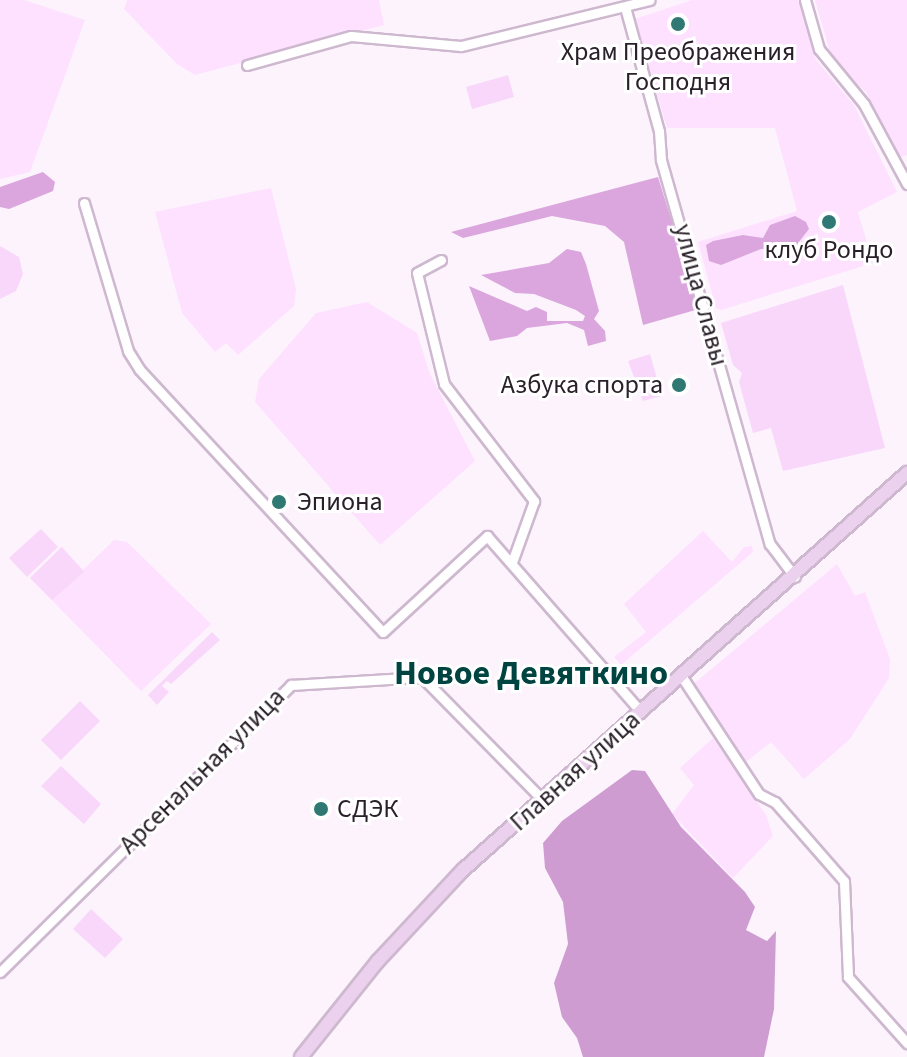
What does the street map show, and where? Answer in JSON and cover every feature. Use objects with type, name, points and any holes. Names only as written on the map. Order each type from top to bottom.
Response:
[{"type":"main road","name":"Главная улица","points":[[301,1057],[425,910],[907,473]]},
{"type":"street","points":[[247,65],[351,36],[461,46],[649,0]]},
{"type":"street","points":[[805,0],[819,49],[864,104],[907,184]]},
{"type":"street","name":"улица Славы","points":[[625,7],[659,131],[661,160],[770,544],[795,577]]},
{"type":"street","points":[[84,203],[128,351],[140,370],[383,632],[487,536],[641,712]]},
{"type":"street","points":[[441,260],[424,265],[417,273],[444,384],[534,501],[512,562]]},
{"type":"street","name":"Арсенальная улица","points":[[0,972],[291,685],[422,677],[543,800]]},
{"type":"street","points":[[682,677],[759,794],[775,802],[844,881],[848,977],[907,1043]]},
{"type":"shaded area","points":[[0,0],[24,0],[85,20],[30,172],[0,179]]},
{"type":"shaded area","points":[[127,0],[379,0],[384,25],[195,75],[177,64],[124,9]]},
{"type":"shaded area","points":[[692,0],[798,0],[816,60],[854,105],[897,192],[858,212],[873,263],[721,310],[716,308],[698,242],[797,211],[775,128],[667,128],[635,19]]},
{"type":"shaded area","points":[[815,0],[907,0],[907,155],[899,158],[866,92],[833,62]]},
{"type":"shaded area","points":[[508,75],[514,97],[472,109],[466,87]]},
{"type":"shaded area","points":[[43,172],[55,182],[53,191],[9,209],[0,207],[0,187]]},
{"type":"shaded area","points":[[658,177],[699,309],[643,325],[624,242],[605,226],[552,216],[463,238],[451,232]]},
{"type":"shaded area","points":[[271,188],[296,289],[294,306],[238,355],[226,343],[215,352],[182,313],[155,212]]},
{"type":"shaded area","points":[[795,216],[806,222],[809,229],[795,247],[761,249],[721,265],[709,261],[706,245],[713,241],[743,235],[763,238],[770,225]]},
{"type":"shaded area","points":[[0,246],[19,257],[23,274],[16,291],[0,299]]},
{"type":"shaded area","points":[[567,249],[581,252],[599,311],[594,319],[605,331],[606,341],[588,346],[584,330],[567,323],[527,328],[517,336],[490,341],[469,286],[527,311],[536,307],[547,312],[547,321],[583,321],[585,316],[576,310],[534,294],[515,293],[481,275],[549,263]]},
{"type":"shaded area","points":[[843,285],[885,448],[783,471],[771,428],[753,433],[739,382],[742,373],[733,365],[721,323]]},
{"type":"shaded area","points":[[367,302],[417,333],[430,374],[475,461],[380,545],[255,402],[259,379],[316,313]]},
{"type":"shaded area","points":[[650,354],[662,396],[643,401],[628,361]]},
{"type":"shaded area","points":[[41,529],[58,547],[27,577],[9,558]]},
{"type":"shaded area","points":[[703,531],[732,562],[744,547],[752,546],[753,552],[621,665],[614,657],[646,632],[624,604]]},
{"type":"shaded area","points":[[114,540],[127,542],[211,624],[141,691],[30,578],[61,547],[83,570]]},
{"type":"shaded area","points":[[62,547],[84,572],[52,600],[30,578]]},
{"type":"shaded area","points":[[837,564],[855,596],[865,592],[890,659],[889,678],[850,739],[804,779],[771,742],[742,765],[690,687]]},
{"type":"shaded area","points":[[212,632],[220,640],[171,684],[167,681],[162,686],[169,692],[157,705],[148,695]]},
{"type":"shaded area","points":[[80,701],[100,721],[61,760],[41,740]]},
{"type":"shaded area","points":[[713,738],[766,815],[773,836],[733,878],[672,814],[694,785],[680,768]]},
{"type":"shaded area","points":[[61,766],[101,804],[84,824],[41,786]]},
{"type":"shaded area","points":[[632,770],[645,771],[681,827],[745,892],[755,907],[746,930],[767,941],[776,931],[774,1009],[764,1057],[583,1057],[577,1038],[562,1017],[554,983],[568,944],[563,902],[545,868],[543,843],[562,821]]},
{"type":"shaded area","points":[[91,909],[123,939],[105,958],[73,929]]},
{"type":"place","name":"Храм Преображения Господня","points":[[678,24]]},
{"type":"place","name":"клуб Рондо","points":[[829,222]]},
{"type":"place","name":"Азбука спорта","points":[[679,385]]},
{"type":"place","name":"Эпиона","points":[[279,502]]},
{"type":"place","name":"СДЭК","points":[[321,809]]},
{"type":"district","name":"Новое Девяткино","points":[[531,674]]}]
